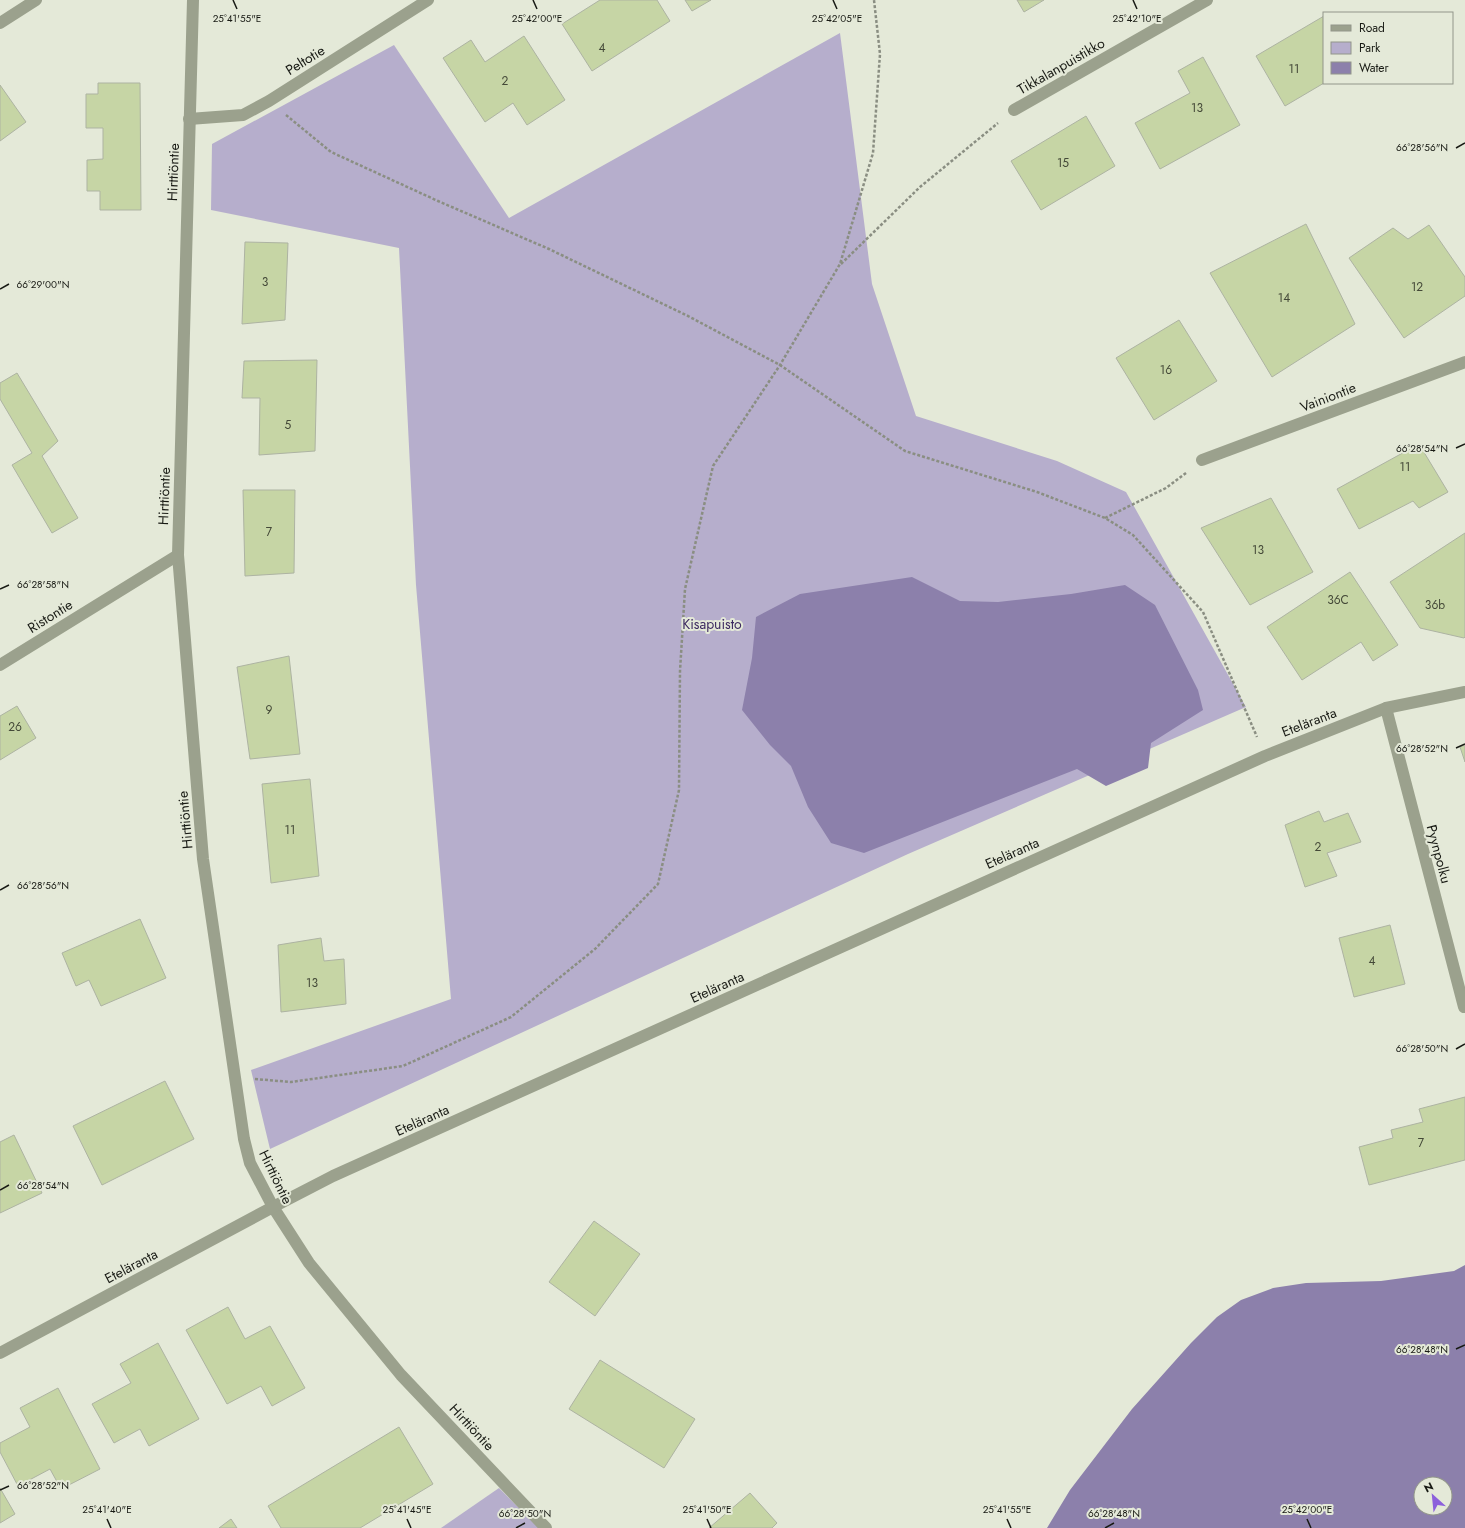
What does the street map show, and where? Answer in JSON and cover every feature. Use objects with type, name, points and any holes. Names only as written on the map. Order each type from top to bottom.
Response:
[{"type":"street","points":[[0,23],[36,0]]},
{"type":"street","name":"Hirttiöntie","points":[[193,0],[178,555],[203,859],[244,1139],[250,1163],[273,1207],[309,1264],[402,1374],[546,1528]]},
{"type":"street","name":"Peltotie","points":[[189,119],[243,115],[269,101],[428,0]]},
{"type":"street","name":"Tikkalanpuistikko","points":[[1014,110],[1207,0]]},
{"type":"street","name":"Vainiontie","points":[[1202,460],[1465,362]]},
{"type":"street","name":"Ristontie","points":[[0,665],[178,555]]},
{"type":"street","name":"Eteläranta","points":[[0,1353],[333,1176],[1265,756],[1386,708],[1465,692]]},
{"type":"street","name":"Pyynpolku","points":[[1386,708],[1464,1007]]},
{"type":"path","points":[[235,1077],[291,1082],[404,1066],[511,1017],[595,949],[658,884],[679,790],[680,671],[685,589],[713,466],[780,365],[840,264],[873,153],[880,54],[874,0]]},
{"type":"path","points":[[269,101],[332,152],[438,201],[549,249],[688,316],[780,365],[905,451],[1037,492],[1105,518],[1132,536],[1203,612],[1265,756]]},
{"type":"path","points":[[840,264],[920,187],[1014,110]]},
{"type":"path","points":[[1105,518],[1166,488],[1202,460]]},
{"type":"green space","name":"Kisapuisto","points":[[840,33],[872,284],[916,416],[1057,461],[1126,492],[1246,707],[908,854],[270,1149],[251,1070],[451,999],[416,585],[399,248],[211,210],[212,144],[394,45],[509,218]]},
{"type":"green space","points":[[499,1488],[539,1528],[441,1528]]},
{"type":"water","points":[[912,577],[960,601],[998,602],[1071,594],[1125,585],[1155,605],[1198,690],[1203,710],[1151,743],[1148,768],[1106,786],[1077,769],[864,853],[831,843],[808,807],[791,766],[770,745],[742,710],[752,658],[756,617],[800,594]]},
{"type":"water","points":[[1465,1265],[1465,1528],[1047,1528],[1070,1490],[1132,1409],[1191,1343],[1217,1317],[1241,1300],[1273,1288],[1306,1283],[1381,1281],[1454,1271]]},
{"type":"building","points":[[600,0],[657,0],[670,21],[592,71],[562,24]]},
{"type":"building","points":[[685,0],[711,0],[692,11]]},
{"type":"building","points":[[1017,0],[1044,0],[1024,12]]},
{"type":"building","points":[[1323,17],[1323,84],[1285,106],[1256,56]]},
{"type":"building","points":[[524,36],[565,100],[527,125],[513,103],[485,122],[443,58],[471,40],[485,62]]},
{"type":"building","points":[[1203,57],[1240,125],[1160,169],[1135,123],[1190,93],[1178,71]]},
{"type":"building","points":[[98,83],[140,83],[141,210],[100,210],[100,191],[87,191],[87,160],[103,159],[103,128],[86,128],[86,94],[98,94]]},
{"type":"building","points":[[0,85],[26,122],[0,141]]},
{"type":"building","points":[[1086,116],[1115,166],[1041,210],[1011,161]]},
{"type":"building","points":[[1306,224],[1355,324],[1272,377],[1210,273]]},
{"type":"building","points":[[1429,225],[1465,277],[1465,296],[1404,338],[1349,258],[1393,228],[1408,239]]},
{"type":"building","points":[[245,242],[288,243],[285,320],[242,324]]},
{"type":"building","points":[[1179,320],[1217,381],[1154,420],[1116,358]]},
{"type":"building","points":[[317,360],[315,451],[259,455],[260,398],[242,398],[244,361]]},
{"type":"building","points":[[17,373],[58,441],[42,456],[78,518],[52,533],[12,465],[32,453],[0,399],[0,383]]},
{"type":"building","points":[[1419,444],[1448,492],[1419,508],[1413,501],[1359,529],[1337,489]]},
{"type":"building","points":[[243,490],[295,490],[294,573],[245,576]]},
{"type":"building","points":[[1271,498],[1313,572],[1250,605],[1201,528]]},
{"type":"building","points":[[1465,533],[1465,637],[1420,628],[1390,582]]},
{"type":"building","points":[[1350,572],[1398,645],[1373,661],[1361,642],[1302,680],[1267,627]]},
{"type":"building","points":[[289,656],[300,754],[250,759],[237,667]]},
{"type":"building","points":[[17,706],[36,738],[0,760],[0,716]]},
{"type":"building","points":[[1465,745],[1465,762],[1460,747]]},
{"type":"building","points":[[310,779],[319,876],[271,883],[262,784]]},
{"type":"building","points":[[1319,811],[1324,822],[1348,813],[1361,842],[1327,853],[1337,876],[1305,887],[1285,825]]},
{"type":"building","points":[[140,919],[166,978],[101,1006],[89,980],[76,986],[62,953]]},
{"type":"building","points":[[1390,925],[1405,984],[1354,997],[1339,938]]},
{"type":"building","points":[[321,938],[324,961],[344,959],[346,1004],[281,1012],[278,945]]},
{"type":"building","points":[[165,1081],[194,1139],[102,1185],[73,1126]]},
{"type":"building","points":[[1465,1097],[1465,1160],[1369,1185],[1359,1147],[1393,1138],[1391,1130],[1423,1122],[1419,1109]]},
{"type":"building","points":[[14,1135],[42,1193],[0,1213],[0,1142]]},
{"type":"building","points":[[594,1221],[640,1254],[595,1316],[549,1282]]},
{"type":"building","points":[[228,1307],[245,1339],[270,1326],[305,1388],[272,1406],[261,1386],[227,1404],[186,1330]]},
{"type":"building","points":[[158,1343],[199,1419],[149,1446],[140,1429],[114,1443],[92,1404],[131,1383],[120,1364]]},
{"type":"building","points":[[600,1360],[695,1419],[664,1468],[569,1409]]},
{"type":"building","points":[[58,1388],[100,1469],[61,1489],[50,1469],[18,1486],[0,1452],[0,1443],[30,1427],[20,1408]]},
{"type":"building","points":[[399,1427],[433,1484],[360,1528],[281,1528],[268,1506]]},
{"type":"building","points":[[0,1488],[15,1514],[0,1523]]},
{"type":"building","points":[[750,1493],[777,1523],[772,1528],[709,1528]]},
{"type":"building","points":[[231,1519],[237,1528],[219,1528]]}]
